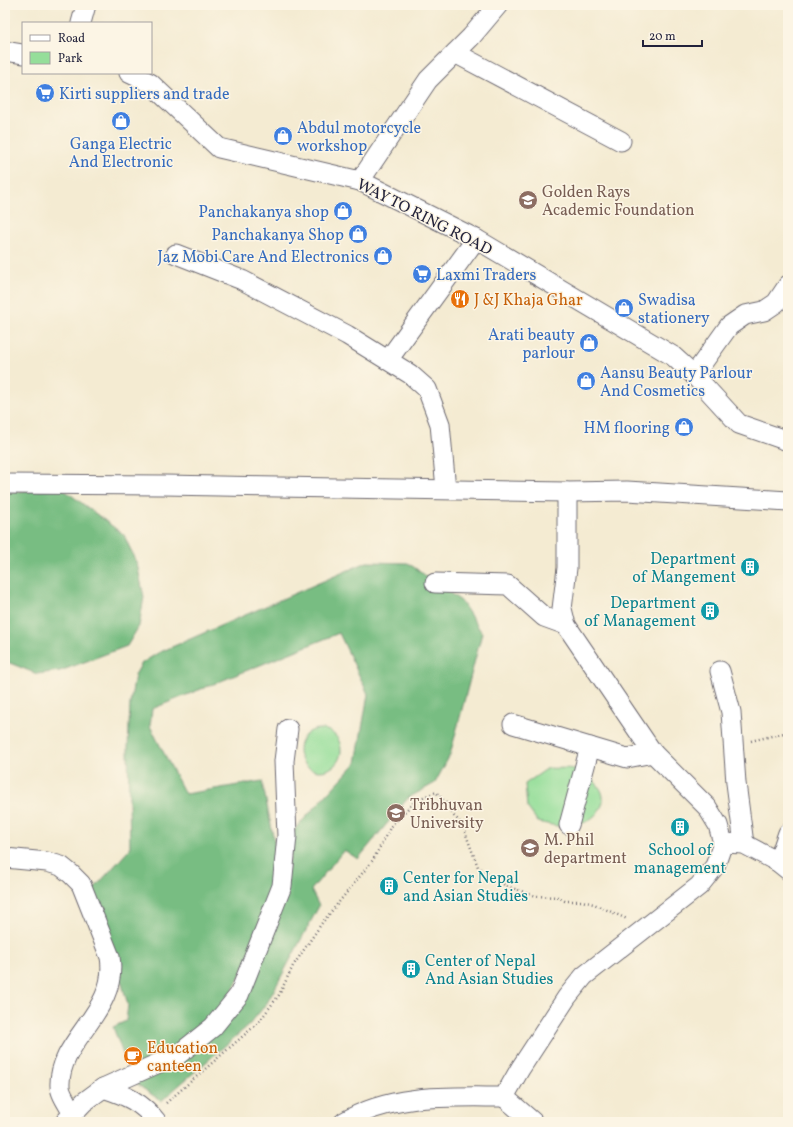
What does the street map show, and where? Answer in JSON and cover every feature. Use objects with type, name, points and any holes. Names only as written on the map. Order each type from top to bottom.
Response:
[{"type":"street","points":[[81,22],[86,5]]},
{"type":"street","points":[[360,181],[428,80],[456,53],[498,5]]},
{"type":"street","points":[[5,51],[22,54]]},
{"type":"street","points":[[456,53],[621,141]]},
{"type":"street","name":"WAY TO RING ROAD","points":[[131,74],[150,83],[219,148],[360,181],[476,239],[672,356],[694,375],[739,424],[788,441]]},
{"type":"street","points":[[388,360],[476,239]]},
{"type":"street","points":[[176,254],[242,280],[347,336],[410,374],[427,389],[440,424],[446,489]]},
{"type":"street","points":[[694,375],[729,326],[745,315],[764,311],[776,304],[788,285]]},
{"type":"street","points":[[5,484],[446,489],[568,492],[627,491],[788,501]]},
{"type":"street","points":[[504,1097],[520,1069],[567,997],[584,976],[699,886],[715,866],[723,843],[718,825],[707,807],[653,753],[566,625],[562,609],[567,568],[568,492]]},
{"type":"street","points":[[435,583],[508,585],[544,617],[566,625]]},
{"type":"street","points":[[720,671],[731,712],[744,844]]},
{"type":"street","points":[[513,724],[627,758],[653,753]]},
{"type":"street","points":[[69,1118],[84,1102],[103,1088],[179,1054],[213,1027],[239,995],[282,886],[287,836],[284,761],[288,729]]},
{"type":"street","points":[[569,825],[590,748]]},
{"type":"street","points":[[723,843],[744,844],[783,866],[788,833]]},
{"type":"street","points":[[5,858],[47,862],[61,866],[72,874],[81,884],[110,957],[112,969],[111,980],[101,1006],[64,1062],[60,1087],[69,1118]]},
{"type":"street","points":[[103,1088],[130,1097],[154,1118]]},
{"type":"street","points":[[344,1122],[362,1112],[401,1101],[446,1097],[504,1097],[533,1122]]},
{"type":"path","points":[[734,746],[788,732]]},
{"type":"path","points":[[154,1118],[258,1024],[279,994],[294,966],[322,923],[373,860],[391,826],[416,800],[428,794],[436,792],[462,824],[478,866],[506,886],[536,896],[558,897],[565,901],[582,901],[594,904],[630,922]]},
{"type":"green space","points":[[63,489],[124,535],[137,564],[144,597],[139,626],[127,646],[60,671],[37,674],[5,661],[5,492]]},
{"type":"green space","points":[[367,562],[408,563],[461,601],[482,633],[450,755],[435,783],[408,798],[358,859],[344,850],[311,890],[319,906],[267,1003],[249,1025],[161,1101],[131,1080],[170,1063],[191,1051],[231,1013],[248,988],[282,907],[294,830],[356,763],[368,694],[339,633],[152,709],[150,726],[185,794],[262,781],[277,855],[271,899],[252,951],[235,986],[221,1009],[200,1030],[170,1054],[129,1070],[113,1027],[126,1021],[128,1005],[112,949],[95,915],[89,894],[130,849],[128,748],[130,704],[135,675],[142,663],[158,653]]},
{"type":"green space","points":[[316,729],[324,729],[335,735],[341,746],[341,754],[335,765],[324,771],[316,771],[305,765],[299,754],[299,746],[305,735]]},
{"type":"green space","points":[[548,768],[575,769],[589,777],[598,785],[602,792],[602,806],[592,818],[584,823],[571,827],[556,826],[538,822],[527,807],[525,784]]},
{"type":"place","name":"Kirti suppliers and trade","points":[[45,93]]},
{"type":"place","name":"Ganga Electric And Electronic","points":[[121,121]]},
{"type":"place","name":"Abdul motorcycle workshop","points":[[283,136]]},
{"type":"place","name":"Golden Rays Academic Foundation","points":[[528,200]]},
{"type":"place","name":"Panchakanya shop","points":[[343,211]]},
{"type":"place","name":"Panchakanya Shop","points":[[358,234]]},
{"type":"place","name":"Jaz Mobi Care And Electronics","points":[[383,256]]},
{"type":"place","name":"Laxmi Traders","points":[[422,274]]},
{"type":"place","name":"J &J Khaja Ghar","points":[[460,299]]},
{"type":"place","name":"Swadisa stationery","points":[[624,308]]},
{"type":"place","name":"Arati beauty parlour","points":[[589,343]]},
{"type":"place","name":"Aansu Beauty Parlour And Cosmetics","points":[[586,381]]},
{"type":"place","name":"HM flooring","points":[[684,427]]},
{"type":"place","name":"Department of Mangement","points":[[750,567]]},
{"type":"place","name":"Department of Management","points":[[710,611]]},
{"type":"place","name":"Tribhuvan University","points":[[396,813]]},
{"type":"place","name":"School of management","points":[[680,827]]},
{"type":"place","name":"M. Phil department","points":[[530,848]]},
{"type":"place","name":"Center for Nepal and Asian Studies","points":[[389,886]]},
{"type":"place","name":"Center of Nepal And Asian Studies","points":[[411,969]]},
{"type":"place","name":"Education canteen","points":[[133,1056]]}]
